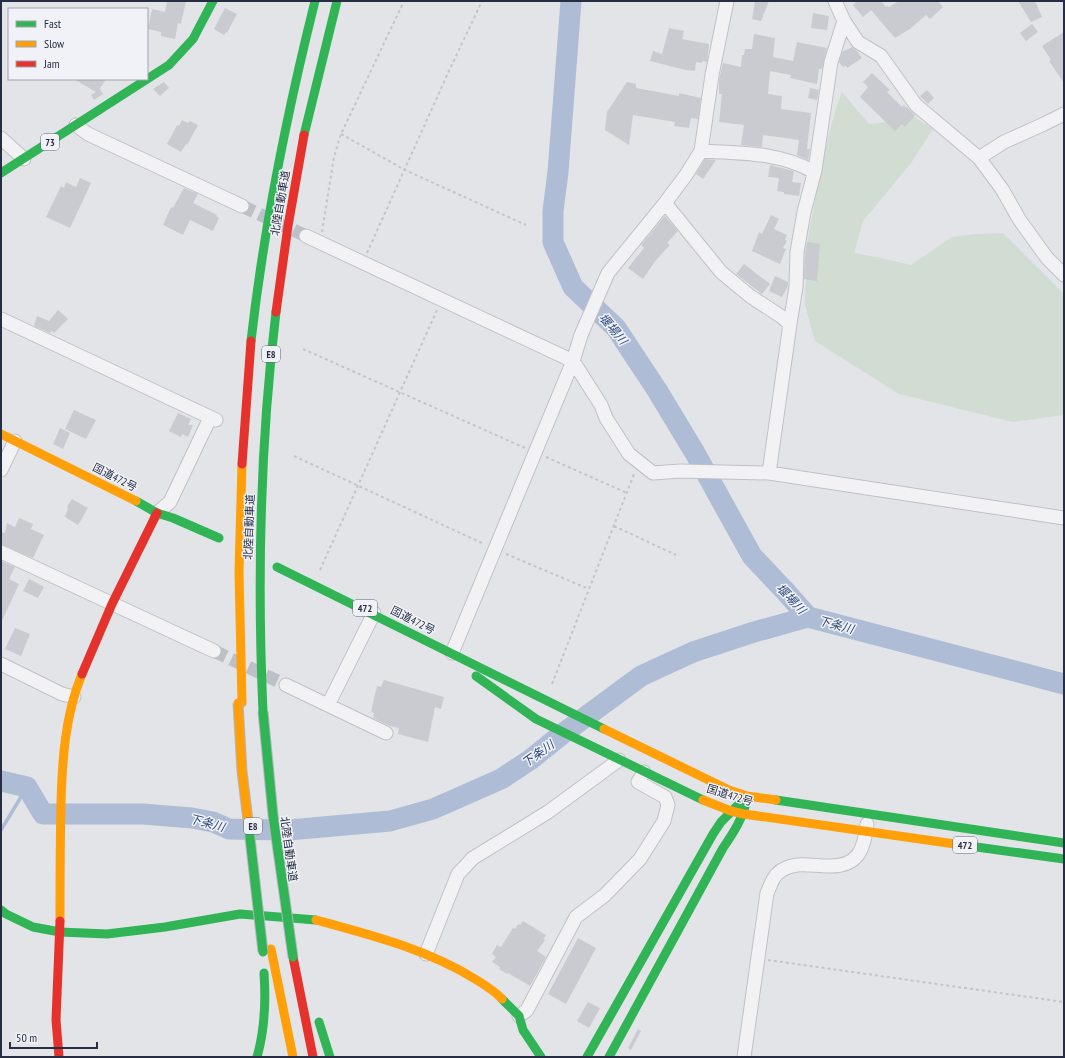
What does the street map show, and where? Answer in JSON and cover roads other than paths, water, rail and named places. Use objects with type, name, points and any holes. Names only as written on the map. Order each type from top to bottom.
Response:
[{"type":"main road","name":"73","points":[[148,78],[169,65],[193,39],[213,1]]},
{"type":"main road","name":"北陸自動車道","points":[[293,1057],[285,1022],[265,957],[240,703],[240,492],[244,423],[260,269],[274,186],[290,107],[315,1]]},
{"type":"main road","name":"北陸自動車道","points":[[313,1057],[297,958],[280,870],[273,815],[260,644],[260,572],[265,424],[281,273],[293,196],[310,112],[337,1]]},
{"type":"main road","name":"73","points":[[1,173],[105,108],[145,80]]},
{"type":"main road","name":"国道472号","points":[[1,434],[157,513],[173,518],[219,538]]},
{"type":"main road","points":[[59,1057],[56,1020],[60,932],[60,838],[62,774],[69,715],[76,688],[112,604],[157,513]]},
{"type":"main road","name":"国道472号","points":[[277,567],[374,612],[452,653],[716,784],[747,796],[1064,843]]},
{"type":"main road","name":"国道472号","points":[[452,653],[474,675],[536,719],[700,799],[731,810],[744,814],[866,832],[1064,859]]},
{"type":"main road","points":[[587,1057],[713,834],[731,810],[747,796]]},
{"type":"main road","points":[[609,1057],[702,885],[723,848],[740,823],[744,814],[747,796]]},
{"type":"main road","points":[[1,910],[33,927],[60,932],[107,934],[165,927],[240,914],[312,919],[389,940],[426,954],[460,970],[497,993],[519,1016],[524,1030],[541,1057]]},
{"type":"main road","points":[[257,1057],[263,1028],[265,1006],[265,957]]},
{"type":"main road","points":[[297,958],[307,980]]},
{"type":"main road","points":[[317,1014],[330,1057]]},
{"type":"street","points":[[452,653],[494,548],[573,361],[581,335],[608,273],[686,175],[700,150],[712,75],[727,1]]},
{"type":"street","points":[[837,1],[844,21],[858,42],[881,56],[916,105],[979,158],[1002,189],[1019,218],[1047,258],[1064,275]]},
{"type":"street","points":[[769,474],[796,287],[798,252],[804,212],[814,172],[831,62],[844,21]]},
{"type":"street","points":[[979,158],[1004,142],[1064,114]]},
{"type":"street","points":[[76,125],[88,134],[242,206]]},
{"type":"street","points":[[1,138],[24,158]]},
{"type":"street","points":[[700,150],[758,154],[803,165],[814,172]]},
{"type":"street","points":[[665,203],[721,272],[750,296],[782,316],[790,324]]},
{"type":"street","points":[[306,236],[573,361],[601,405],[606,418],[629,454],[653,472],[680,471],[769,474],[1064,518]]},
{"type":"street","points":[[1,319],[213,419],[170,502],[157,513]]},
{"type":"street","points":[[1,470],[14,441]]},
{"type":"street","points":[[1,552],[214,650]]},
{"type":"street","points":[[328,705],[374,612]]},
{"type":"street","points":[[1,664],[62,694],[74,697]]},
{"type":"street","points":[[286,685],[386,732]]},
{"type":"street","points":[[426,954],[458,874],[473,858],[548,812],[619,760]]},
{"type":"street","points":[[519,1016],[526,1010],[576,917],[605,895],[640,859],[664,822],[668,805],[665,796],[638,782],[644,772]]},
{"type":"street","points":[[744,1057],[767,893],[777,874],[785,869],[802,865],[840,866],[855,859],[860,854],[866,832],[868,814]]},
{"type":"waterway","name":"堰場川","points":[[571,1],[558,172],[553,211],[553,242],[573,287],[616,328],[657,390],[695,453],[752,556],[808,617]]},
{"type":"waterway","name":"下条川","points":[[1,781],[27,787],[43,814],[143,814],[192,818],[213,822],[229,829],[289,830],[390,821],[433,809],[501,779],[530,760],[561,735],[641,676],[693,652],[754,632],[808,617],[1064,684]]},
{"type":"waterway","points":[[1,830],[27,787]]},
{"type":"tunnel","points":[[242,206],[306,236]]},
{"type":"tunnel","points":[[214,651],[286,685]]}]
